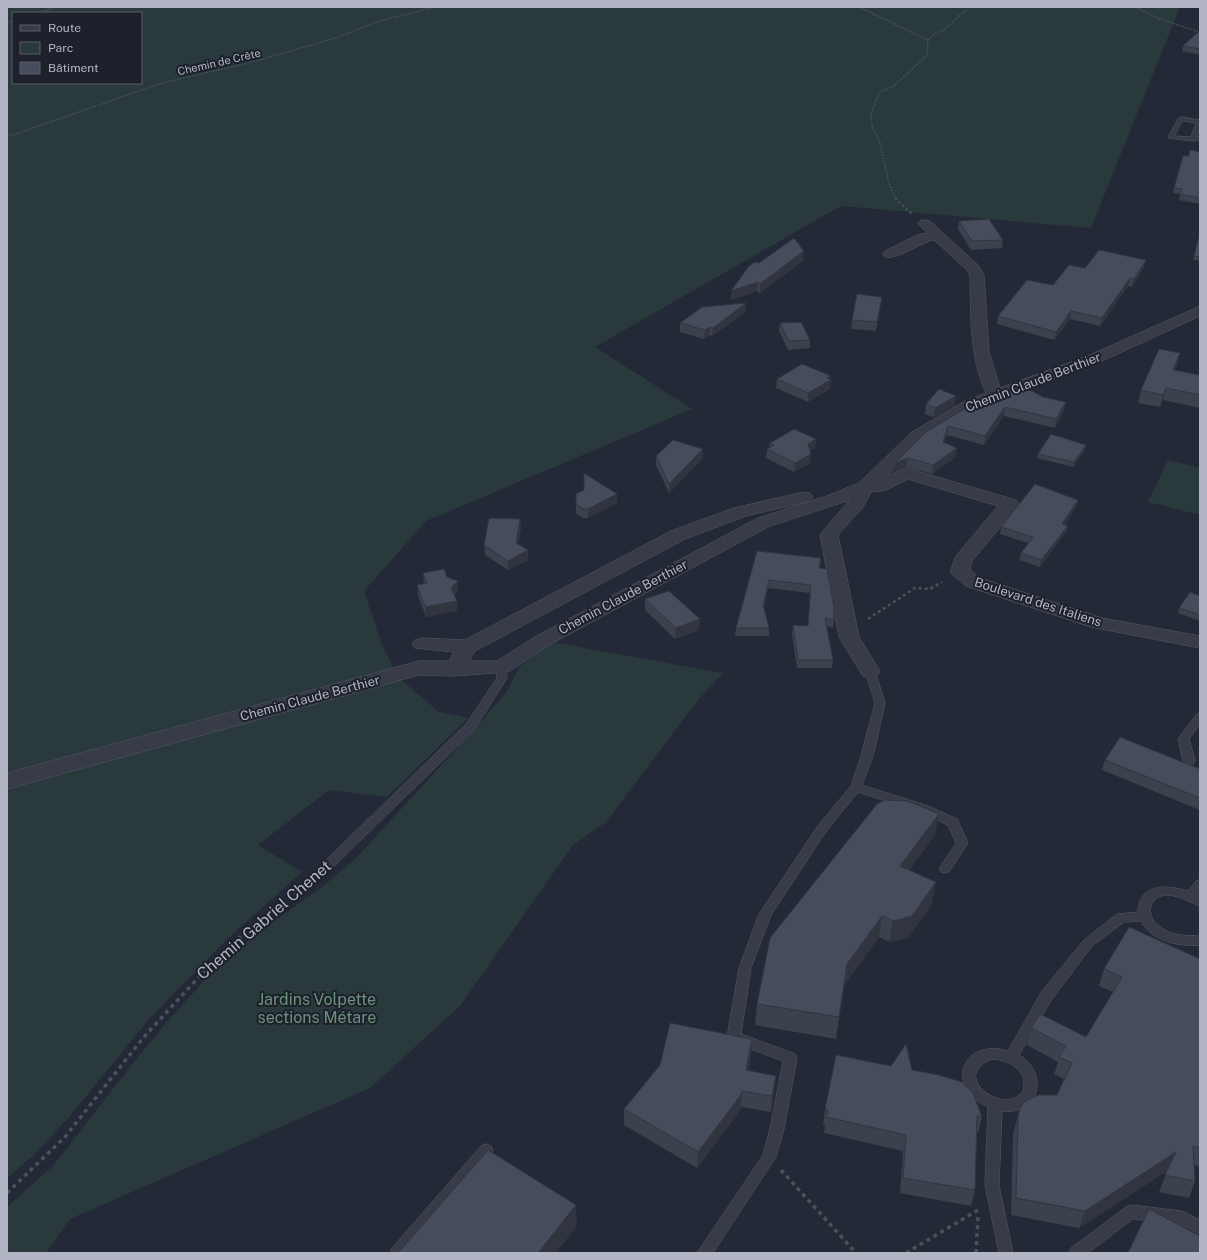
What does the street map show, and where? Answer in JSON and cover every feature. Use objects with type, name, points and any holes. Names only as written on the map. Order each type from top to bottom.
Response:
[{"type":"street","points":[[890,254],[922,238],[930,229],[973,268],[977,275],[980,340],[987,380],[995,395]]},
{"type":"street","name":"Chemin Claude Berthier","points":[[7,781],[419,668],[454,669],[501,667],[542,640],[764,522],[834,500],[865,487],[918,436],[971,404],[1096,358],[1200,310]]},
{"type":"street","name":"Boulevard des Italiens","points":[[865,487],[880,486],[906,473],[1010,504],[963,560],[960,572],[973,582],[1098,623],[1200,642]]},
{"type":"street","points":[[865,487],[857,503],[829,534],[849,637],[870,670]]},
{"type":"street","points":[[454,669],[468,647],[678,535],[740,512],[808,496],[834,500]]},
{"type":"street","points":[[422,644],[468,647]]},
{"type":"lane","points":[[1193,139],[1199,122],[1181,119],[1171,137],[1193,139],[1200,138]]},
{"type":"lane","name":"Chemin Gabriel Chenet","points":[[329,864],[470,727],[502,678],[501,667]]},
{"type":"lane","points":[[704,1253],[769,1157],[777,1129],[790,1058],[734,1037],[745,968],[765,914],[822,830],[856,787],[867,756],[880,703],[870,670]]},
{"type":"lane","points":[[1189,761],[1183,739],[1200,717]]},
{"type":"lane","points":[[856,787],[924,809],[954,822],[962,843],[945,869]]},
{"type":"lane","points":[[1200,884],[1196,898],[1181,892],[1160,891],[1146,900],[1143,907],[1144,916],[1157,931],[1167,937],[1191,942],[1200,940]]},
{"type":"lane","points":[[1011,1057],[1047,995],[1088,943],[1122,917],[1144,916]]},
{"type":"lane","points":[[991,1053],[1011,1057],[1020,1063],[1027,1071],[1031,1080],[1031,1089],[1028,1096],[1020,1102],[1011,1105],[995,1104],[980,1097],[973,1090],[969,1082],[968,1073],[970,1066],[975,1060],[991,1053]]},
{"type":"lane","points":[[995,1104],[992,1185],[1006,1253]]},
{"type":"lane","points":[[397,1253],[486,1150]]},
{"type":"lane","points":[[1076,1253],[1131,1212],[1182,1218],[1200,1227]]},
{"type":"path","points":[[42,12],[56,7]]},
{"type":"path","name":"Chemin de Crête","points":[[7,137],[156,85],[262,60],[339,37],[376,22],[435,7]]},
{"type":"path","points":[[859,7],[928,40]]},
{"type":"path","points":[[930,229],[895,198],[889,184],[880,143],[872,126],[871,113],[880,92],[894,86],[927,55],[928,40],[936,33],[944,30],[969,7]]},
{"type":"path","points":[[1135,7],[1162,20],[1200,32]]},
{"type":"path","points":[[849,637],[860,625],[915,588],[930,589],[960,572]]},
{"type":"path","name":"Chemin Gabriel Chenet","points":[[7,1192],[65,1137],[143,1038],[197,979],[233,943],[329,864]]},
{"type":"path","points":[[769,1157],[856,1253]]},
{"type":"path","points":[[906,1253],[978,1210],[976,1253]]},
{"type":"green space","points":[[7,7],[1180,7],[1091,228],[841,206],[595,347],[692,409],[426,521],[364,591],[381,642],[397,676],[439,712],[468,718],[387,797],[329,790],[258,845],[302,872],[227,939],[150,1018],[69,1117],[35,1154],[7,1178]]},
{"type":"green space","points":[[1168,460],[1200,468],[1200,515],[1148,502]]},
{"type":"green space","name":"Jardins Volpette sections Métare","points":[[551,642],[723,673],[697,701],[606,822],[573,845],[460,1006],[370,1088],[70,1219],[46,1253],[7,1253],[7,1207],[53,1166],[166,1023],[204,981],[239,947],[327,883],[357,857],[482,721],[508,690],[519,667]]},
{"type":"building","points":[[1200,32],[1200,49],[1183,46],[1197,33]]},
{"type":"building","points":[[1190,150],[1200,152],[1200,198],[1180,194],[1182,189],[1174,188],[1183,156],[1189,156]]},
{"type":"building","points":[[989,219],[1003,240],[972,241],[959,221]]},
{"type":"building","points":[[1200,233],[1200,257],[1194,256]]},
{"type":"building","points":[[794,238],[804,251],[760,284],[758,282],[731,291],[749,266],[755,262],[759,263]]},
{"type":"building","points":[[1099,250],[1146,260],[1134,279],[1130,278],[1102,318],[1071,311],[1056,332],[998,316],[1027,280],[1053,285],[1069,265],[1085,268]]},
{"type":"building","points":[[857,294],[882,297],[877,322],[852,320]]},
{"type":"building","points":[[746,303],[713,328],[710,327],[705,330],[680,323],[702,307]]},
{"type":"building","points":[[801,322],[810,340],[789,341],[780,323]]},
{"type":"building","points":[[1159,349],[1180,353],[1173,370],[1200,375],[1200,395],[1166,388],[1163,395],[1141,390]]},
{"type":"building","points":[[802,364],[831,376],[827,378],[831,380],[808,393],[777,379]]},
{"type":"building","points":[[1020,388],[1026,388],[1043,397],[1066,402],[1056,419],[1005,407],[985,436],[948,426],[943,442],[957,448],[933,465],[908,458],[895,463],[926,432],[979,400],[983,398],[990,400]]},
{"type":"building","points":[[939,389],[956,396],[935,408],[926,404]]},
{"type":"building","points":[[794,429],[816,439],[808,444],[811,454],[795,463],[767,449],[774,445],[770,443]]},
{"type":"building","points":[[1051,434],[1086,445],[1074,462],[1038,454]]},
{"type":"building","points":[[673,440],[703,449],[669,484],[656,456]]},
{"type":"building","points":[[584,473],[617,494],[588,509],[583,509],[576,504],[576,494],[584,490]]},
{"type":"building","points":[[1035,484],[1078,500],[1062,524],[1068,526],[1041,560],[1021,553],[1033,537],[1001,527]]},
{"type":"building","points":[[489,518],[520,519],[516,543],[528,550],[508,561],[484,545]]},
{"type":"building","points":[[757,551],[821,558],[819,568],[827,569],[834,607],[834,620],[825,618],[833,660],[798,660],[793,625],[808,626],[811,585],[769,580],[763,605],[769,628],[736,628]]},
{"type":"building","points":[[444,569],[447,577],[458,581],[451,588],[457,601],[425,607],[417,585],[427,583],[423,573]]},
{"type":"building","points":[[669,591],[700,619],[676,628],[645,599]]},
{"type":"building","points":[[1190,592],[1200,596],[1200,615],[1179,608]]},
{"type":"building","points":[[1120,737],[1200,769],[1200,798],[1105,760]]},
{"type":"building","points":[[885,800],[908,801],[939,814],[900,866],[936,882],[912,916],[893,921],[882,916],[847,964],[839,1017],[757,1004],[770,938],[877,804]]},
{"type":"building","points":[[1129,927],[1200,959],[1200,1148],[1193,1146],[1195,1181],[1165,1175],[1176,1152],[1085,1211],[1016,1198],[1018,1117],[1020,1108],[1025,1101],[1038,1095],[1057,1095],[1072,1063],[1059,1057],[1066,1046],[1031,1028],[1040,1014],[1086,1037],[1122,977],[1104,969]]},
{"type":"building","points":[[670,1023],[752,1039],[746,1070],[776,1076],[772,1096],[742,1091],[741,1095],[698,1152],[624,1109],[660,1065]]},
{"type":"building","points":[[906,1044],[912,1070],[939,1075],[962,1082],[973,1093],[982,1117],[977,1116],[975,1190],[903,1178],[906,1135],[826,1117],[828,1110],[825,1109],[836,1055],[891,1066]]},
{"type":"building","points":[[488,1150],[576,1205],[538,1253],[398,1253]]},
{"type":"building","points":[[1149,1209],[1200,1236],[1200,1253],[1128,1253]]}]
